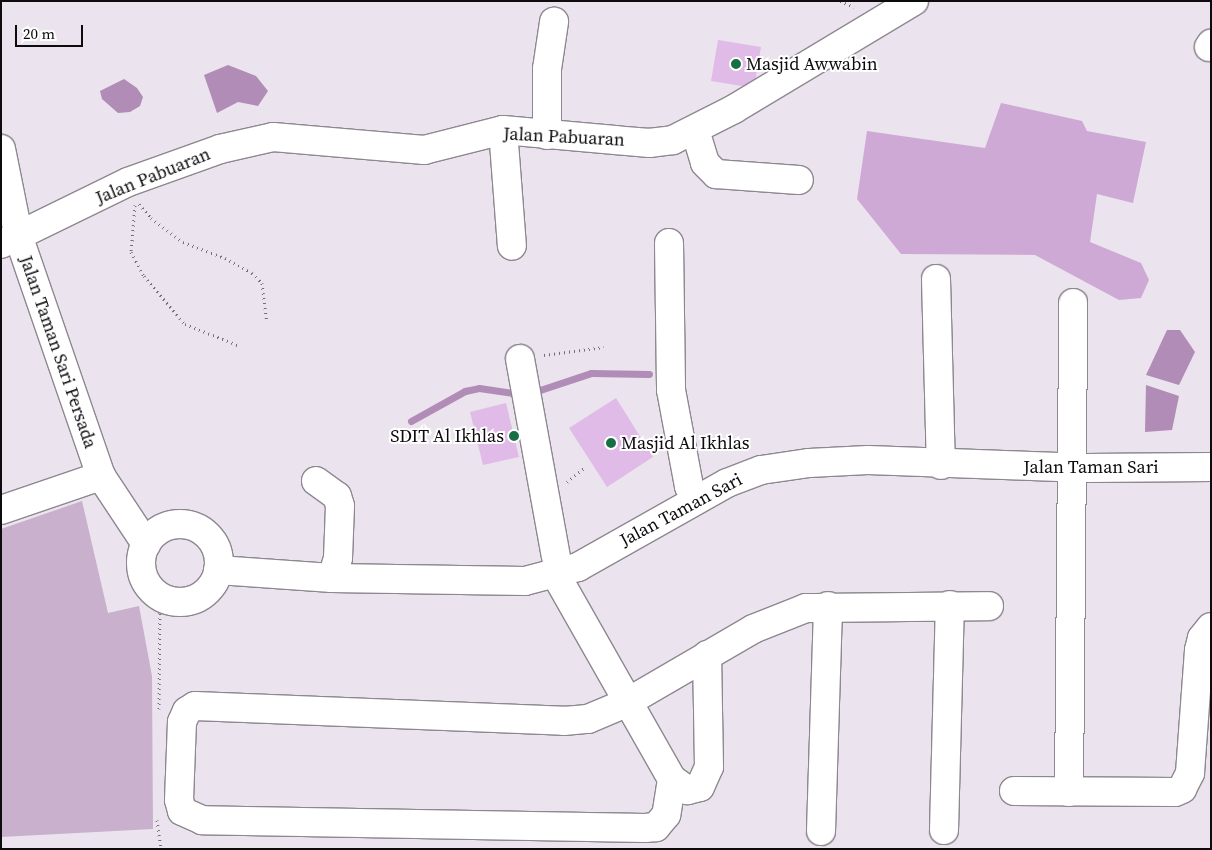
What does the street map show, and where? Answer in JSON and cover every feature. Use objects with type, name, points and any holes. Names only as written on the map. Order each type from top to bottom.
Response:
[{"type":"street","name":"Jalan Pabuaran","points":[[10,241],[128,182],[220,149],[273,137],[424,150],[503,130],[649,143],[673,140],[695,130],[914,1]]},
{"type":"street","points":[[547,135],[547,69],[554,22]]},
{"type":"street","points":[[503,130],[512,246]]},
{"type":"street","points":[[695,130],[706,163],[716,174],[798,180]]},
{"type":"street","name":"Jalan Taman Sari Persada","points":[[1,148],[10,241],[101,476],[146,544]]},
{"type":"street","points":[[669,243],[671,390],[690,486],[695,499]]},
{"type":"street","points":[[936,279],[942,465]]},
{"type":"street","points":[[1069,792],[1073,304]]},
{"type":"street","points":[[524,381],[556,566],[626,703],[672,779],[682,788],[694,790],[707,775],[707,655]]},
{"type":"street","name":"Jalan Taman Sari","points":[[218,570],[332,578],[525,582],[556,566],[578,568],[695,499],[760,470],[809,463],[868,460],[942,465],[1072,468],[1211,467]]},
{"type":"street","points":[[1,510],[101,476]]},
{"type":"street","points":[[316,481],[337,496],[340,506],[338,558],[332,578]]},
{"type":"street","points":[[167,526],[194,526],[214,544],[219,557],[218,570],[213,584],[203,595],[189,601],[174,602],[160,597],[149,587],[142,573],[141,558],[146,544],[167,526]]},
{"type":"street","points":[[944,830],[950,605]]},
{"type":"street","points":[[672,779],[666,815],[656,827],[645,828],[202,820],[182,811],[179,800],[182,722],[187,711],[194,706],[564,721],[604,715],[707,655],[773,620],[806,608],[828,606],[989,606]]},
{"type":"street","points":[[821,831],[828,606]]},
{"type":"street","points":[[1014,791],[1175,792],[1182,789],[1190,773],[1199,650],[1202,638],[1211,627]]},
{"type":"path","points":[[240,346],[185,324],[144,276],[131,252],[136,200],[151,218],[182,242],[225,258],[252,273],[262,283],[267,320]]},
{"type":"path","points":[[524,381],[603,347]]},
{"type":"path","points":[[159,697],[161,664],[160,597]]},
{"type":"path","points":[[156,813],[161,849]]},
{"type":"shaded area","points":[[228,65],[256,76],[268,91],[258,106],[238,102],[217,113],[204,75]]},
{"type":"shaded area","points":[[124,79],[137,88],[143,97],[140,106],[130,112],[118,113],[102,99],[100,91]]},
{"type":"shaded area","points":[[1001,103],[1082,121],[1087,131],[1146,142],[1133,203],[1097,194],[1090,242],[1141,263],[1149,280],[1141,298],[1119,300],[1035,255],[901,254],[857,199],[867,131],[985,148]]},
{"type":"shaded area","points":[[1167,330],[1180,330],[1195,352],[1179,385],[1146,375]]},
{"type":"shaded area","points":[[1146,385],[1179,396],[1172,430],[1145,432]]},
{"type":"shaded area","points":[[82,501],[108,613],[139,606],[152,676],[153,829],[1,837],[1,529]]},
{"type":"building","name":"Masjid Awwabin","points":[[718,40],[761,47],[754,88],[711,81]]},
{"type":"building","name":"Masjid Al Ikhlas","points":[[616,398],[653,457],[607,487],[569,428]]},
{"type":"building","points":[[506,403],[519,457],[483,465],[470,412]]},
{"type":"waterway","points":[[531,393],[591,373],[649,374]]},
{"type":"waterway","points":[[411,421],[465,391],[479,388],[520,394]]},
{"type":"place","name":"Masjid Awwabin","points":[[736,64]]},
{"type":"place","name":"SDIT Al Ikhlas","points":[[514,436]]},
{"type":"place","name":"Masjid Al Ikhlas","points":[[611,443]]}]
